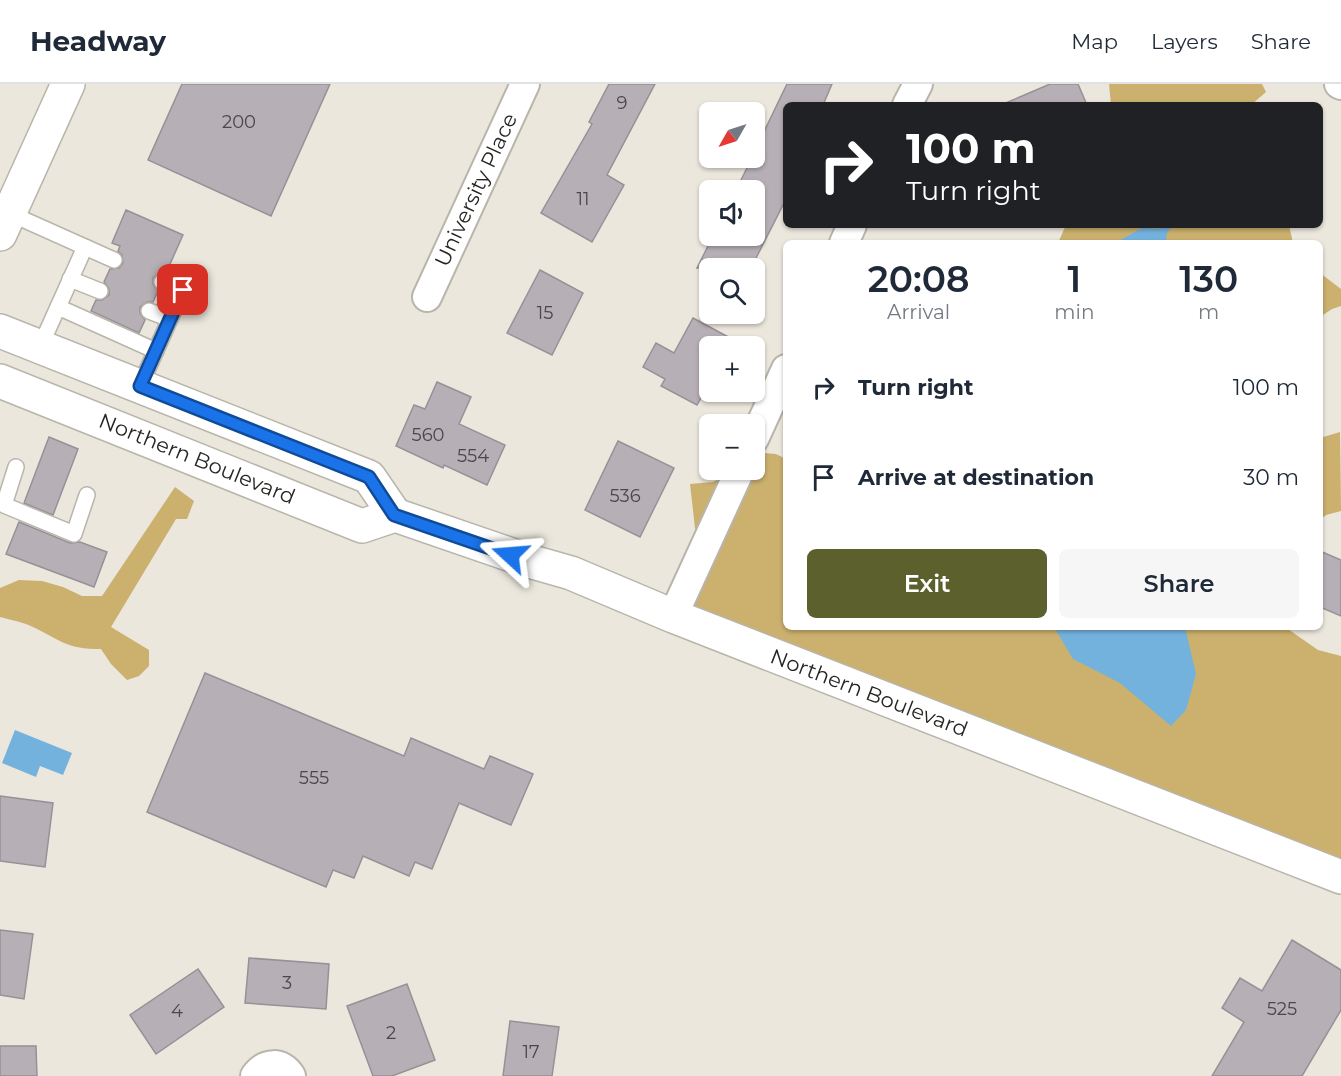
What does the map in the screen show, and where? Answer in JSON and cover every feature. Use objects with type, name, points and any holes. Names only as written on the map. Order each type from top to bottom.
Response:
[{"type":"main road","points":[[5,224],[68,84]]},
{"type":"main road","points":[[0,331],[369,477],[394,515]]},
{"type":"main road","name":"Northern Boulevard","points":[[0,381],[362,526],[394,515],[571,573],[674,616],[1341,877]]},
{"type":"street","name":"University Place","points":[[427,297],[525,84]]},
{"type":"street","points":[[908,102],[918,84]]},
{"type":"street","points":[[765,414],[783,375]]},
{"type":"street","points":[[674,616],[735,480]]},
{"type":"street","points":[[255,1076],[271,1064],[283,1067],[291,1076]]},
{"type":"lane","points":[[5,224],[85,247],[114,260]]},
{"type":"lane","points":[[40,347],[85,247]]},
{"type":"lane","points":[[70,279],[100,291]]},
{"type":"lane","points":[[140,386],[183,290],[162,282]]},
{"type":"lane","points":[[58,307],[156,351]]},
{"type":"lane","points":[[149,311],[170,320]]},
{"type":"lane","points":[[16,467],[2,505],[74,534],[87,495]]},
{"type":"shaded area","points":[[1109,84],[1262,84],[1266,92],[1254,102],[1111,102]]},
{"type":"shaded area","points":[[1065,228],[1290,228],[1292,240],[1059,240]]},
{"type":"shaded area","points":[[1323,275],[1341,289],[1341,306],[1323,315]]},
{"type":"shaded area","points":[[1340,432],[1341,511],[1323,518],[1323,437]]},
{"type":"shaded area","points":[[765,453],[783,458],[783,630],[1289,630],[1318,650],[1341,656],[1341,877],[675,612],[701,540],[695,528],[690,484],[717,480],[765,480]]},
{"type":"shaded area","points":[[175,487],[194,501],[187,519],[176,519],[111,627],[149,650],[149,666],[139,676],[127,680],[111,664],[101,649],[72,646],[29,625],[0,617],[0,588],[19,580],[42,581],[82,596],[102,596]]},
{"type":"water","points":[[1142,228],[1167,229],[1166,240],[1120,240]]},
{"type":"water","points":[[1056,630],[1186,630],[1196,674],[1186,710],[1171,726],[1120,683],[1073,659]]},
{"type":"water","points":[[15,730],[72,753],[63,775],[40,766],[36,777],[2,763]]},
{"type":"building","points":[[182,84],[330,84],[271,216],[148,160]]},
{"type":"building","points":[[609,84],[655,84],[607,175],[624,185],[592,242],[541,213],[592,124],[589,122]]},
{"type":"building","points":[[787,84],[832,84],[824,102],[783,102],[783,205],[765,240],[765,180],[741,180],[747,168],[765,168],[765,129]]},
{"type":"building","points":[[1050,84],[1078,84],[1086,102],[1008,102]]},
{"type":"building","points":[[126,210],[183,235],[166,273],[160,273],[153,278],[153,284],[158,291],[153,302],[147,302],[140,307],[140,313],[145,320],[139,333],[91,311],[96,300],[102,300],[109,295],[109,289],[104,282],[110,269],[119,268],[123,263],[122,255],[118,251],[120,246],[112,243]]},
{"type":"building","points":[[708,246],[762,246],[756,258],[702,258]]},
{"type":"building","points":[[540,270],[583,293],[552,355],[507,333]]},
{"type":"building","points":[[693,318],[699,321],[699,324],[704,324],[726,336],[699,336],[699,401],[697,405],[661,386],[665,379],[643,367],[656,343],[674,353]]},
{"type":"building","points":[[437,382],[471,397],[459,424],[505,445],[487,485],[396,446],[414,405],[425,409]]},
{"type":"building","points":[[49,437],[78,449],[53,515],[24,503]]},
{"type":"building","points":[[618,441],[674,468],[640,537],[585,510]]},
{"type":"building","points":[[19,522],[70,543],[80,542],[107,552],[94,587],[6,554]]},
{"type":"building","points":[[1323,552],[1341,560],[1341,616],[1323,608]]},
{"type":"building","points":[[205,673],[404,756],[411,738],[484,769],[490,756],[533,774],[511,825],[459,803],[432,869],[415,862],[409,876],[363,856],[354,878],[333,870],[326,887],[147,812]]},
{"type":"building","points":[[0,796],[53,803],[45,867],[0,861]]},
{"type":"building","points":[[0,930],[33,934],[24,999],[0,995]]},
{"type":"building","points":[[1292,940],[1341,970],[1341,1010],[1302,1076],[1212,1076],[1244,1022],[1222,1008],[1240,978],[1262,991]]},
{"type":"building","points":[[249,958],[329,964],[326,1009],[245,1003]]},
{"type":"building","points":[[198,969],[224,1007],[156,1054],[130,1015]]},
{"type":"building","points":[[407,984],[435,1060],[392,1076],[373,1076],[347,1006]]},
{"type":"building","points":[[510,1021],[559,1027],[552,1076],[503,1076]]},
{"type":"building","points":[[0,1046],[36,1046],[37,1076],[0,1076]]},
{"type":"waterway","points":[[1157,240],[1166,228]]},
{"type":"route","points":[[183,290],[140,386],[369,477],[394,515],[510,555]]}]
